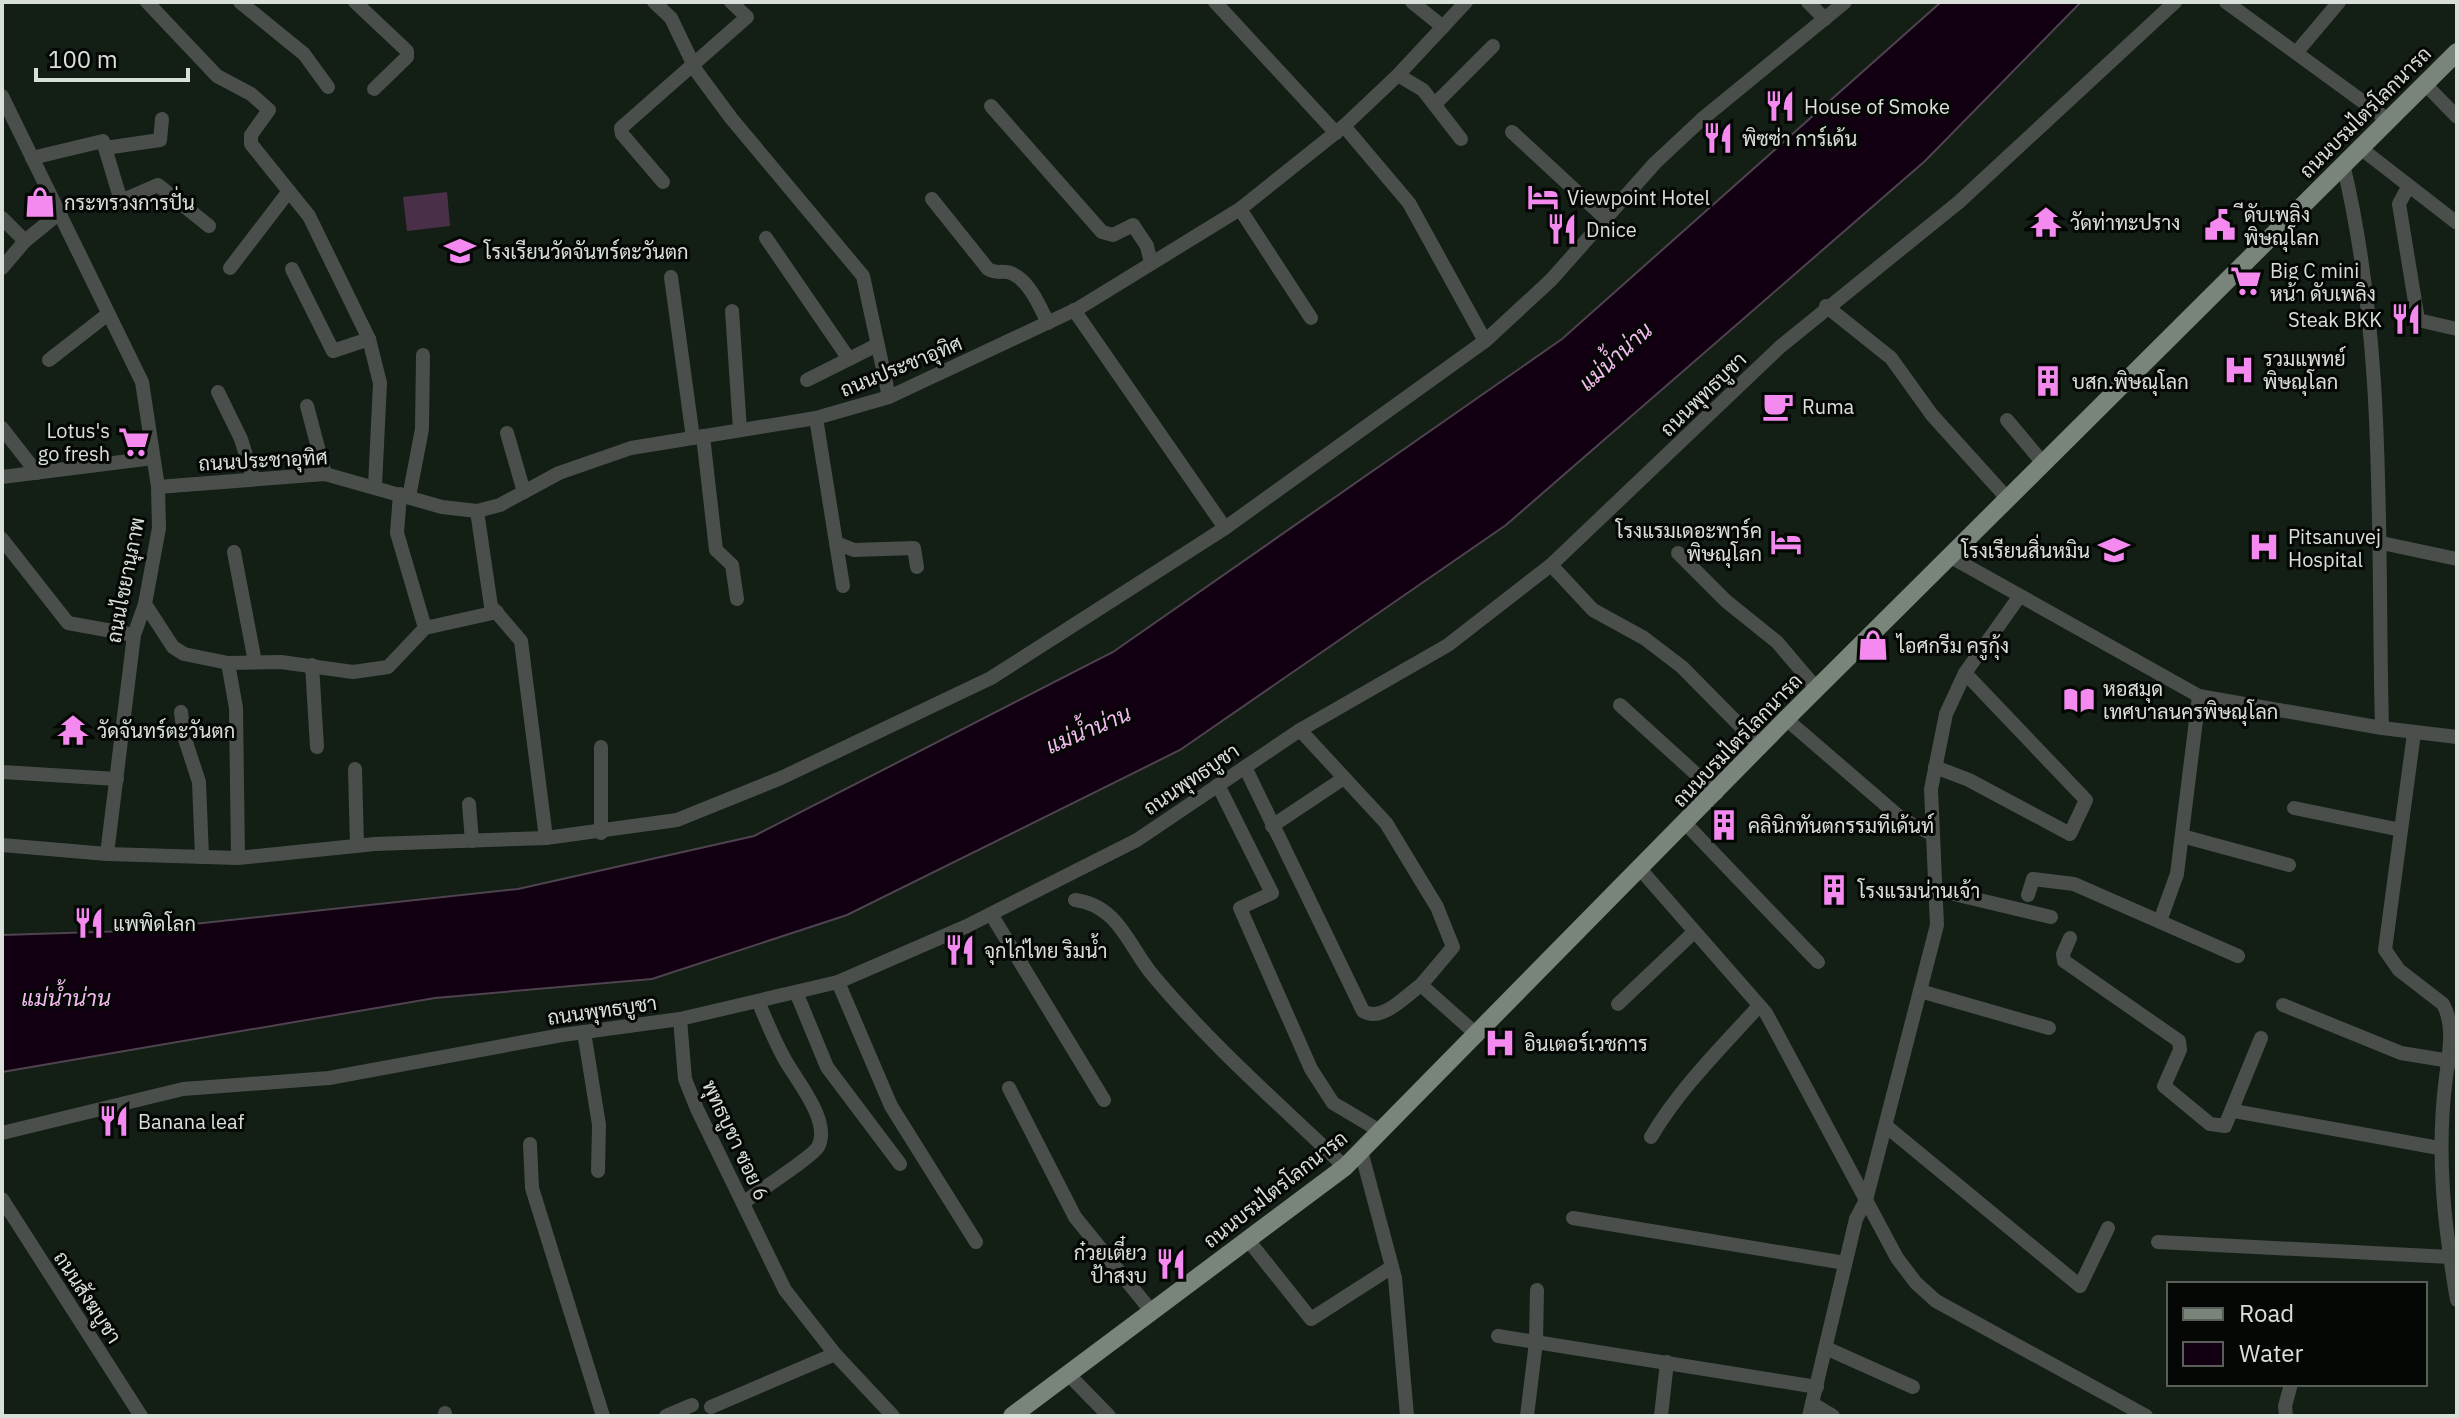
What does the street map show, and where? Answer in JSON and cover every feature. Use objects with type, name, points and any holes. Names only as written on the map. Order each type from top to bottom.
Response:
[{"type":"main road","name":"ถนนบรมไตรโลกนารถ","points":[[1012,1416],[1345,1167],[1717,793],[1786,719],[2457,52]]},
{"type":"street","points":[[147,2],[217,76],[251,94],[269,110],[251,135],[251,144],[309,216],[369,339],[380,383],[375,486]]},
{"type":"street","points":[[240,2],[304,54],[328,87]]},
{"type":"street","points":[[355,2],[407,51],[407,57],[374,89]]},
{"type":"street","points":[[654,2],[671,18],[693,64],[731,118],[863,276],[875,346],[889,397]]},
{"type":"street","points":[[663,182],[622,134],[621,128],[747,17],[731,2]]},
{"type":"street","points":[[1215,2],[1409,203],[1485,341]]},
{"type":"street","points":[[1412,2],[1443,27]]},
{"type":"street","name":"ถนนประชาอุทิศ","points":[[158,487],[325,474],[442,507],[477,511],[500,505],[559,473],[631,448],[816,418],[889,397],[1074,310],[1240,209],[1340,130],[1398,75],[1466,2]]},
{"type":"street","points":[[1808,2],[1825,19]]},
{"type":"street","points":[[2,845],[107,854],[238,858],[357,845],[546,838],[601,833],[690,815],[781,778],[991,678],[1225,528],[1485,341],[1551,280],[1655,163],[1701,120],[1845,2]]},
{"type":"street","name":"ถนนพุทธบูชา","points":[[2,1133],[183,1089],[329,1078],[584,1032],[680,1019],[838,982],[991,914],[1137,840],[1300,730],[1448,645],[1551,565],[1826,306],[1959,202],[2175,2]]},
{"type":"street","points":[[2226,2],[2388,120]]},
{"type":"street","points":[[2296,53],[2339,2]]},
{"type":"street","points":[[1435,104],[1493,46]]},
{"type":"street","points":[[1398,75],[1423,90],[1461,139]]},
{"type":"street","points":[[2425,84],[2457,117]]},
{"type":"street","name":"ถนนไชยานุภาพ","points":[[2,96],[142,382],[158,487],[159,528],[145,604],[134,635],[107,854]]},
{"type":"street","points":[[991,106],[1102,232],[1113,235],[1133,225],[1147,246],[1151,263]]},
{"type":"street","points":[[105,148],[160,140],[162,119]]},
{"type":"street","points":[[1512,132],[1605,218]]},
{"type":"street","points":[[32,158],[103,141],[121,201],[158,185],[209,226]]},
{"type":"street","points":[[2359,147],[2457,223]]},
{"type":"street","points":[[2343,164],[2358,226],[2369,303],[2382,728]]},
{"type":"street","points":[[2408,187],[2399,204],[2418,320],[2457,329]]},
{"type":"street","points":[[230,268],[289,191]]},
{"type":"street","points":[[932,199],[988,269],[993,273],[1012,272],[1018,277],[1038,303],[1048,323]]},
{"type":"street","points":[[1240,209],[1311,318]]},
{"type":"street","points":[[2,268],[25,241],[58,214]]},
{"type":"street","points":[[2,218],[25,241]]},
{"type":"street","points":[[766,238],[849,359]]},
{"type":"street","points":[[292,269],[333,351],[369,339]]},
{"type":"street","points":[[671,277],[716,550],[732,565],[737,599]]},
{"type":"street","points":[[1826,306],[1891,358],[1932,415],[2007,498]]},
{"type":"street","points":[[1074,310],[1225,528]]},
{"type":"street","points":[[732,311],[740,430]]},
{"type":"street","points":[[49,360],[108,314]]},
{"type":"street","points":[[807,380],[875,346]]},
{"type":"street","points":[[423,355],[422,429],[397,533],[425,628]]},
{"type":"street","points":[[218,392],[241,439],[253,478]]},
{"type":"street","points":[[307,406],[325,474]]},
{"type":"street","points":[[816,418],[843,586]]},
{"type":"street","points":[[2007,420],[2043,463]]},
{"type":"street","points":[[2,428],[37,473]]},
{"type":"street","points":[[507,433],[524,492]]},
{"type":"street","points":[[2,477],[153,458]]},
{"type":"street","points":[[477,511],[487,593],[497,612],[521,641],[546,838]]},
{"type":"street","points":[[2,539],[68,623],[134,635]]},
{"type":"street","points":[[2377,542],[2457,559]]},
{"type":"street","points":[[836,543],[854,550],[914,548],[917,567]]},
{"type":"street","points":[[234,552],[255,662]]},
{"type":"street","points":[[1678,553],[1726,601],[1777,642],[1817,689]]},
{"type":"street","points":[[1949,556],[2199,696],[2382,728],[2457,737]]},
{"type":"street","points":[[1551,565],[1593,610],[1644,638],[1682,667],[1761,747]]},
{"type":"street","points":[[1833,1416],[1811,1410],[1828,1349],[1856,1219],[1866,1200],[1937,925],[1932,834],[1935,767],[1946,714],[1965,673],[2019,597]]},
{"type":"street","points":[[145,604],[173,647],[184,654],[228,663],[312,665],[353,672],[388,667],[425,628],[497,612]]},
{"type":"street","points":[[228,663],[236,708],[238,858]]},
{"type":"street","points":[[312,665],[317,747]]},
{"type":"street","points":[[1935,767],[1969,780],[2070,834],[2086,800],[1965,673]]},
{"type":"street","points":[[2160,921],[2177,874],[2199,696]]},
{"type":"street","points":[[1620,705],[1717,793]]},
{"type":"street","points":[[181,712],[184,736],[199,782],[202,857]]},
{"type":"street","points":[[1786,719],[1902,819],[1932,834]]},
{"type":"street","points":[[1245,767],[1363,1011],[1380,1015],[1421,985],[1453,947],[1437,907],[1386,823],[1300,730]]},
{"type":"street","points":[[2414,733],[2385,950],[2399,970],[2443,1004],[2450,1024],[2452,1062],[2441,1114],[2439,1148],[2457,1300]]},
{"type":"street","points":[[601,747],[601,833]]},
{"type":"street","points":[[355,769],[357,845]]},
{"type":"street","points":[[2,772],[117,779]]},
{"type":"street","points":[[1272,826],[1344,778]]},
{"type":"street","points":[[1218,785],[1272,893],[1240,908],[1311,1069],[1333,1103],[1380,1131]]},
{"type":"street","points":[[469,804],[472,841]]},
{"type":"street","points":[[2294,808],[2401,830]]},
{"type":"street","points":[[1686,824],[1818,962]]},
{"type":"street","points":[[2182,836],[2289,865]]},
{"type":"street","points":[[1641,870],[1759,1006],[1897,1258],[1916,1283],[1936,1301],[2146,1416]]},
{"type":"street","points":[[2028,895],[2033,879],[2062,881],[2238,956]]},
{"type":"street","points":[[1937,890],[2051,917]]},
{"type":"street","points":[[1075,900],[1099,907],[1116,920],[1151,972],[1216,1045],[1345,1167]]},
{"type":"street","points":[[991,914],[1104,1100]]},
{"type":"street","points":[[1618,1004],[1694,932]]},
{"type":"street","points":[[2070,938],[2063,954],[2064,961],[2179,1041],[2180,1050],[2164,1080],[2168,1090],[2218,1127],[2225,1126],[2234,1111],[2261,1038]]},
{"type":"street","points":[[838,982],[891,1106],[976,1242]]},
{"type":"street","points":[[1421,985],[1475,1033]]},
{"type":"street","points":[[1920,991],[2049,1028]]},
{"type":"street","points":[[796,992],[827,1067],[900,1164]]},
{"type":"street","points":[[743,1203],[813,1153],[820,1140],[812,1105],[798,1076],[785,1060],[758,1001]]},
{"type":"street","points":[[2283,1005],[2401,1053],[2452,1062]]},
{"type":"street","points":[[1651,1137],[1667,1110],[1759,1006]]},
{"type":"street","name":"พุทธบูชา ซอย 6","points":[[680,1019],[685,1079],[785,1290],[835,1354],[893,1416]]},
{"type":"street","points":[[584,1032],[599,1125],[598,1171]]},
{"type":"street","points":[[1009,1088],[1075,1217],[1152,1312]]},
{"type":"street","points":[[2234,1111],[2439,1148]]},
{"type":"street","points":[[2441,1114],[2457,1116]]},
{"type":"street","points":[[1886,1126],[2080,1286],[2108,1228]]},
{"type":"street","points":[[530,1144],[532,1188],[603,1416]]},
{"type":"street","points":[[1361,1151],[1392,1267],[1407,1416]]},
{"type":"street","name":"ถนนสังฆบูชา","points":[[2,1199],[141,1416]]},
{"type":"street","points":[[1573,1218],[1845,1263]]},
{"type":"street","points":[[1248,1240],[1311,1319],[1392,1267]]},
{"type":"street","points":[[2158,1242],[2450,1257]]},
{"type":"street","points":[[1527,1416],[1536,1342],[1537,1290]]},
{"type":"street","points":[[1498,1336],[1817,1387]]},
{"type":"street","points":[[1828,1349],[1913,1387]]},
{"type":"street","points":[[711,1407],[835,1354]]},
{"type":"street","points":[[1661,1416],[1667,1362]]},
{"type":"street","points":[[1069,1375],[1109,1416]]},
{"type":"street","points":[[2286,1416],[2285,1406],[2290,1386]]},
{"type":"street","points":[[666,1416],[692,1405]]},
{"type":"shaded area","points":[[447,192],[450,226],[407,231],[403,197]]},
{"type":"water","name":"แม่น้ำน่าน","points":[[1941,2],[2081,2],[1925,161],[1506,525],[1180,750],[847,915],[652,979],[435,998],[2,1072],[2,935],[129,931],[518,889],[754,836],[1113,652],[1562,339]]},
{"type":"place","name":"House of Smoke","points":[[1780,106]]},
{"type":"place","name":"พิซซ่า การ์เด้น","points":[[1718,138]]},
{"type":"place","name":"Viewpoint Hotel","points":[[1543,197]]},
{"type":"place","name":"กระทรวงการปั่น","points":[[40,202]]},
{"type":"place","name":"วัดท่าทะปราง","points":[[2046,222]]},
{"type":"place","name":"ีดับเพลิง พิษณุโลก","points":[[2220,225]]},
{"type":"place","name":"Dnice","points":[[1562,229]]},
{"type":"place","name":"โรงเรียนวัดจันทร์ตะวันตก","points":[[460,251]]},
{"type":"place","name":"Big C mini หน้า ดับเพลิง","points":[[2246,281]]},
{"type":"place","name":"Steak BKK","points":[[2406,319]]},
{"type":"place","name":"รวมแพทย์ พิษณุโลก","points":[[2239,370]]},
{"type":"place","name":"บสก.พิษณุโลก","points":[[2048,381]]},
{"type":"place","name":"Ruma","points":[[1778,406]]},
{"type":"place","name":"Lotus's go fresh","points":[[134,442]]},
{"type":"place","name":"โรงแรมเดอะพาร์ค พิษณุโลก","points":[[1786,542]]},
{"type":"place","name":"Pitsanuvej Hospital","points":[[2264,547]]},
{"type":"place","name":"โรงเรียนสิ่นหมิน","points":[[2114,550]]},
{"type":"place","name":"ไอศกรีม ครูกุ้ง","points":[[1873,645]]},
{"type":"place","name":"หอสมุด เทศบาลนครพิษณุโลก","points":[[2079,700]]},
{"type":"place","name":"วัดจันทร์ตะวันตก","points":[[73,730]]},
{"type":"place","name":"คลินิกทันตกรรมทีเด้นท์","points":[[1724,825]]},
{"type":"place","name":"โรงแรมน่านเจ้า","points":[[1834,890]]},
{"type":"place","name":"แพพิดโลก","points":[[89,923]]},
{"type":"place","name":"จุกไก่ไทย ริมน้ำ","points":[[960,950]]},
{"type":"place","name":"อินเตอร์เวชการ","points":[[1500,1043]]},
{"type":"place","name":"Banana leaf","points":[[114,1121]]},
{"type":"place","name":"ก๋วยเตี๋ยว ป้าสงบ","points":[[1171,1264]]}]
